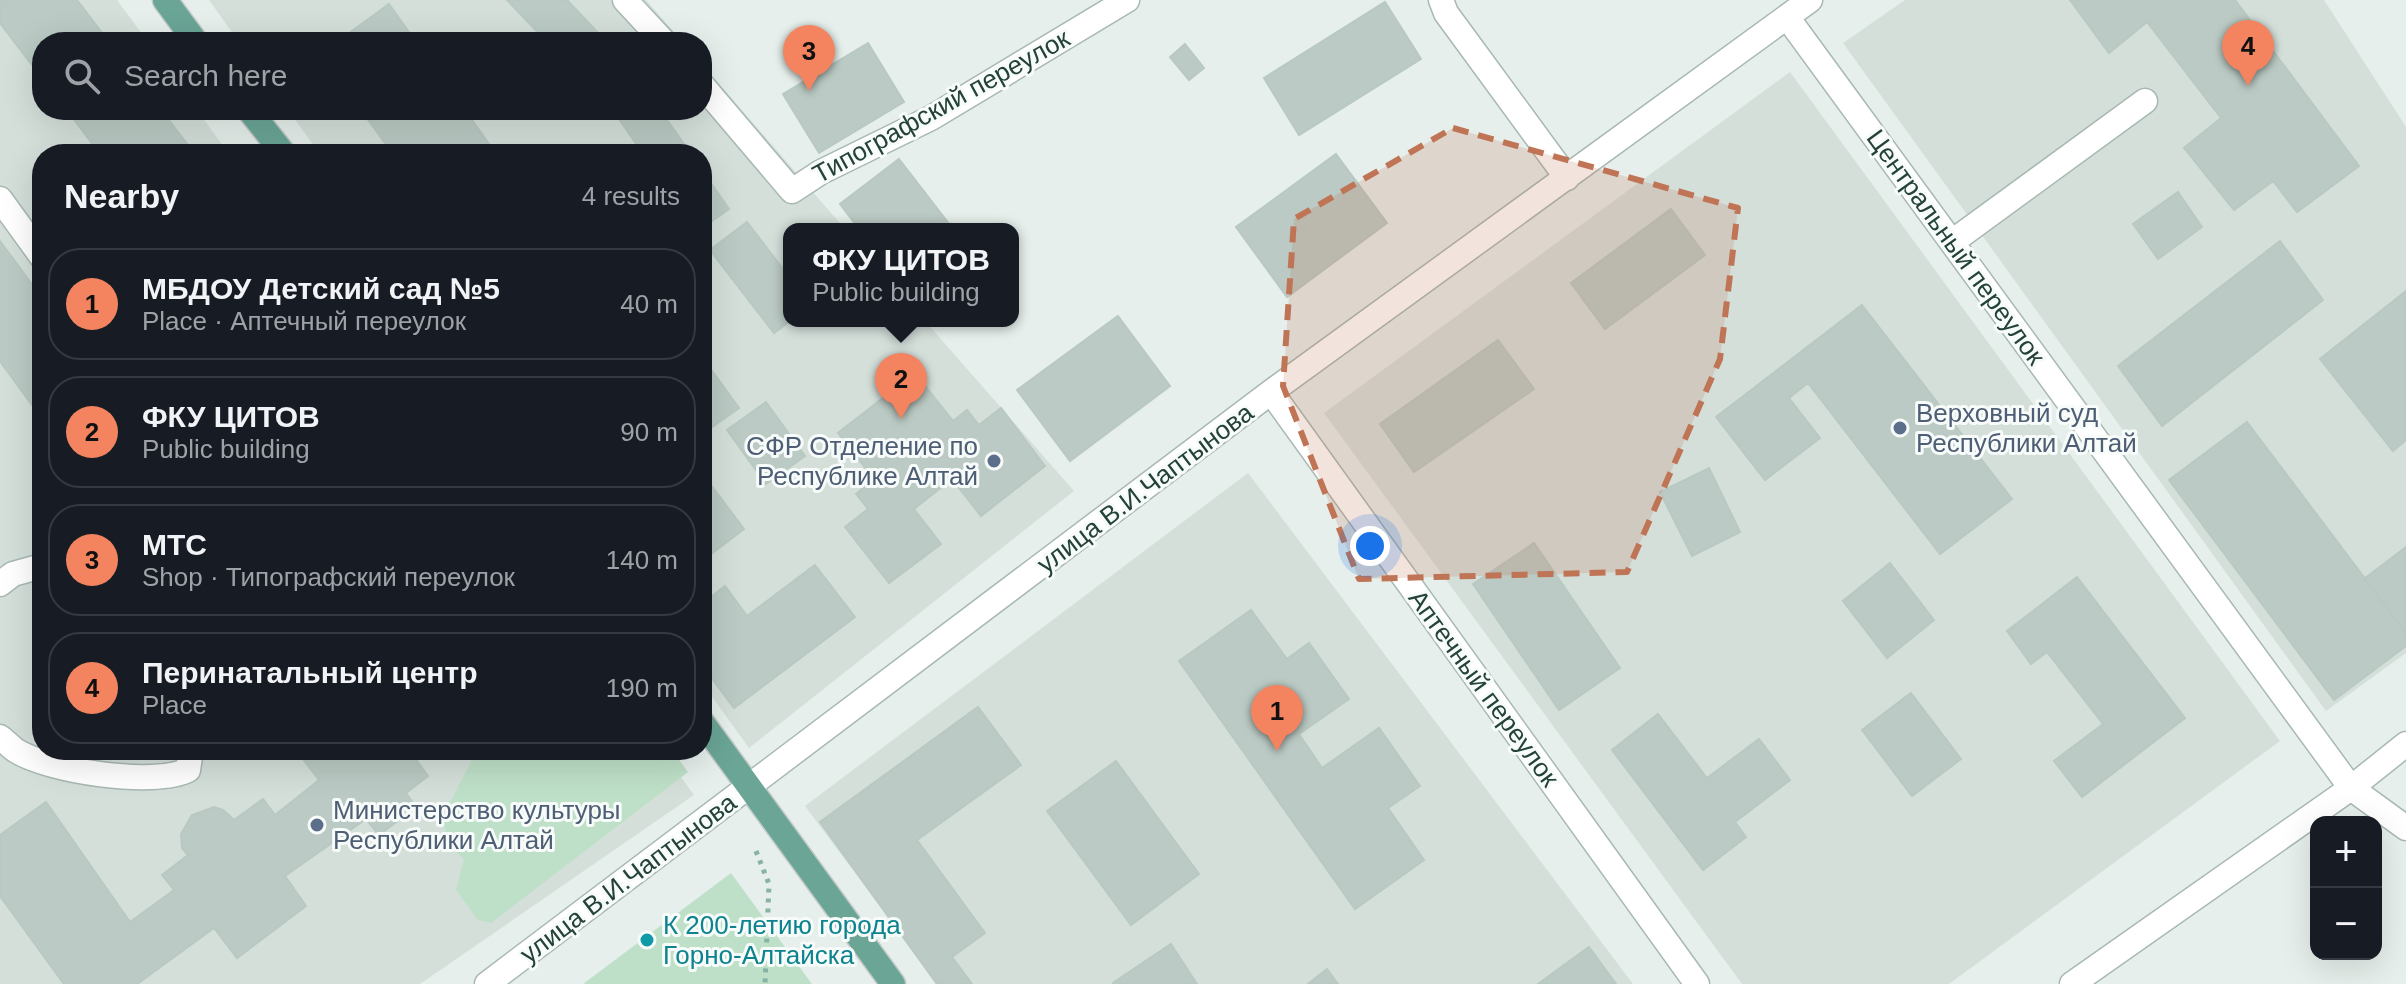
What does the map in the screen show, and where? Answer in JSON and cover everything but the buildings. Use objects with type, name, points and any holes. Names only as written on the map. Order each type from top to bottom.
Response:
[{"type":"main road","points":[[165,0],[189,32]]},
{"type":"main road","points":[[257,120],[276,144]]},
{"type":"main road","points":[[712,736],[893,984]]},
{"type":"street","points":[[625,0],[655,32]]},
{"type":"street","name":"Типографский переулок","points":[[712,97],[792,191],[821,172],[931,118],[1127,0]]},
{"type":"street","points":[[1441,0],[1446,13],[1567,178]]},
{"type":"street","name":"улица В.И.Чаптынова","points":[[487,984],[1271,392],[1810,0]]},
{"type":"street","name":"Центральный переулок","points":[[1787,17],[2351,788],[2406,828]]},
{"type":"street","points":[[1952,242],[2145,101]]},
{"type":"street","points":[[0,199],[32,243]]},
{"type":"street","name":"Аптечный переулок","points":[[1271,392],[1697,984]]},
{"type":"street","points":[[0,584],[13,574],[32,569]]},
{"type":"street","points":[[0,737],[17,751],[32,756]]},
{"type":"street","points":[[2072,984],[2351,788],[2406,744]]},
{"type":"street","points":[[44,760],[73,770],[118,776],[174,777],[188,770],[190,760]]},
{"type":"path","points":[[754,846],[769,884],[765,984]]},
{"type":"highlighted area","points":[[1453,128],[1738,208],[1720,359],[1627,572],[1359,579],[1283,386],[1294,219]]},
{"type":"shaded area","points":[[0,0],[117,0],[141,32],[32,32],[32,120],[204,120],[222,144],[32,144],[32,760],[668,760],[694,795],[420,984],[0,984]]},
{"type":"shaded area","points":[[209,0],[646,0],[674,32],[232,32]]},
{"type":"shaded area","points":[[1905,0],[2324,0],[2406,127],[2406,653],[2326,711],[1843,43]]},
{"type":"shaded area","points":[[1790,72],[2280,741],[1949,984],[1742,984],[1324,413]]},
{"type":"shaded area","points":[[712,76],[840,223],[783,223],[783,327],[930,327],[1074,491],[749,748],[712,697],[712,144],[313,144],[295,120],[712,120]]},
{"type":"shaded area","points":[[1248,473],[1633,984],[938,984],[805,806]]},
{"type":"green space","points":[[472,760],[679,760],[688,772],[491,923],[478,920],[456,890],[464,859],[450,847],[442,818]]},
{"type":"green space","points":[[731,873],[812,984],[583,984]]},
{"type":"place","name":"Перинатальный центр","points":[[2248,86]]},
{"type":"place","name":"МТС","points":[[809,91]]},
{"type":"place","name":"ФКУ ЦИТОВ","points":[[901,419]]},
{"type":"place","name":"Верховный суд Республики Алтай","points":[[1900,428]]},
{"type":"place","name":"СФР Отделение по Республике Алтай","points":[[994,461]]},
{"type":"place","name":"МБДОУ Детский сад №5","points":[[1277,751]]},
{"type":"place","name":"Министерство культуры Республики Алтай","points":[[317,825]]},
{"type":"place","name":"К 200-летию города Горно-Алтайска","points":[[647,940]]}]
